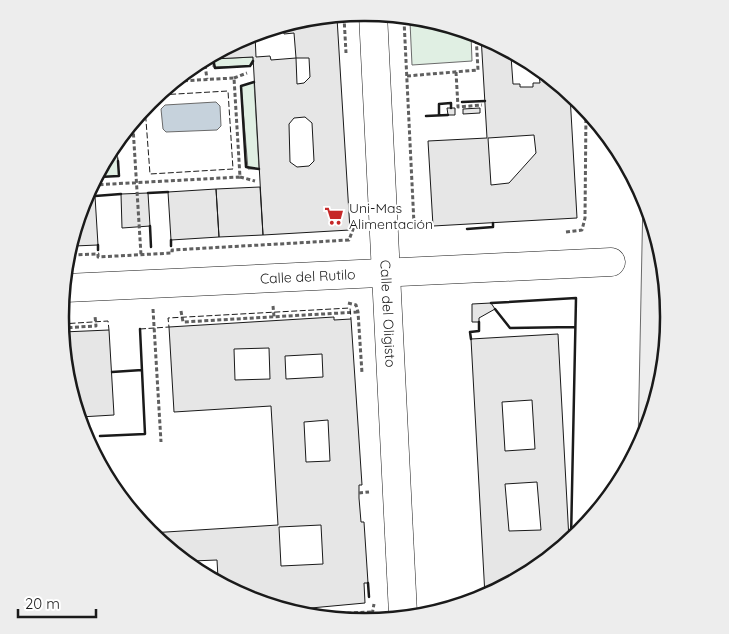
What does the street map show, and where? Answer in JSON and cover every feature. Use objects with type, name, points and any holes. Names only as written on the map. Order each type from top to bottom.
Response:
[{"type":"street","name":"Calle del Oligisto","points":[[373,21],[403,610]]},
{"type":"street","name":"Calle del Rutilo","points":[[70,288],[387,271],[611,262]]},
{"type":"path","points":[[404,24],[414,224]]},
{"type":"path","points":[[407,76],[478,70],[476,43]]},
{"type":"path","points":[[205,68],[207,80]]},
{"type":"path","points":[[456,72],[458,107],[482,105]]},
{"type":"path","points":[[186,81],[234,78],[247,73]]},
{"type":"path","points":[[234,78],[240,176]]},
{"type":"path","points":[[566,232],[582,230],[585,218],[586,121]]},
{"type":"path","points":[[133,133],[141,255]]},
{"type":"path","points":[[100,185],[240,176],[255,181]]},
{"type":"path","points":[[75,255],[98,254],[98,257],[141,255],[172,253],[172,250],[349,240],[355,226]]},
{"type":"path","points":[[151,284],[161,442]]},
{"type":"path","points":[[273,306],[274,317]]},
{"type":"path","points":[[181,311],[182,322],[200,323],[358,312]]},
{"type":"path","points":[[69,330],[96,326],[95,316]]},
{"type":"path","points":[[359,493],[369,492]]},
{"type":"path","points":[[357,613],[371,612]]},
{"type":"green space","points":[[410,25],[441,31],[471,41],[472,61],[412,65]]},
{"type":"green space","points":[[253,57],[253,64],[250,66],[213,67],[213,63],[222,59]]},
{"type":"green space","points":[[254,82],[259,169],[248,169],[241,86]]},
{"type":"green space","points":[[117,155],[119,176],[104,177]]},
{"type":"shaded area","points":[[216,102],[220,106],[221,126],[217,130],[166,132],[163,129],[161,109],[165,105]]},
{"type":"shaded area","points":[[643,216],[655,259],[658,278],[660,336],[655,375],[638,429]]},
{"type":"building","points":[[337,23],[350,230],[263,235],[253,57],[222,59],[255,42],[256,57],[270,56],[271,60],[296,58],[294,33],[284,34],[284,32],[288,31],[307,27]],"holes":[[[296,58],[309,58],[310,77],[304,83],[297,84]],[[305,117],[312,123],[314,161],[309,166],[297,167],[290,162],[289,124],[294,118]]]},
{"type":"building","points":[[482,46],[495,52],[511,61],[513,84],[520,84],[520,87],[533,87],[533,83],[540,83],[539,78],[571,105],[577,218],[433,226],[428,141],[487,138]],"holes":[[[534,135],[536,153],[509,183],[491,185],[488,138]]]},
{"type":"building","points":[[447,108],[455,108],[455,115],[448,115]]},
{"type":"building","points":[[480,108],[480,113],[463,114],[463,109]]},
{"type":"building","points":[[260,187],[263,235],[219,237],[216,189]]},
{"type":"building","points":[[216,189],[219,237],[171,240],[168,192]]},
{"type":"building","points":[[148,193],[150,226],[122,228],[121,194]]},
{"type":"building","points":[[95,196],[95,196],[98,245],[77,246],[84,222]]},
{"type":"building","points":[[491,303],[495,309],[479,318],[479,322],[472,322],[472,304]]},
{"type":"building","points":[[334,317],[334,320],[351,319],[362,485],[359,485],[359,498],[361,522],[364,522],[368,583],[364,583],[365,603],[312,608],[269,597],[218,573],[217,560],[197,561],[162,532],[278,525],[271,406],[174,412],[169,327]],"holes":[[[269,348],[270,379],[235,380],[234,349]],[[322,354],[323,377],[286,379],[285,356]],[[328,420],[330,461],[306,462],[304,422]],[[321,525],[323,564],[281,566],[279,527]]]},
{"type":"building","points":[[109,330],[114,415],[86,417],[74,375],[69,332]]},
{"type":"building","points":[[558,334],[569,531],[529,563],[485,587],[471,339]],"holes":[[[532,400],[535,449],[505,451],[502,402]],[[537,482],[541,530],[509,531],[505,484]]]},
{"type":"fence","points":[[146,118],[150,174],[233,169],[228,91],[170,94]]},
{"type":"fence","points":[[118,155],[118,161]]},
{"type":"fence","points":[[140,329],[169,327],[168,318],[350,308],[351,319]]},
{"type":"fence","points":[[69,323],[108,321],[109,330]]},
{"type":"wall","points":[[214,63],[215,68],[250,66],[253,61]]},
{"type":"wall","points":[[254,82],[241,86],[246,167],[259,169]]},
{"type":"wall","points":[[462,102],[485,101]]},
{"type":"wall","points":[[439,115],[439,104],[451,103],[451,108]]},
{"type":"wall","points":[[426,116],[448,115]]},
{"type":"wall","points":[[104,177],[119,176],[118,161]]},
{"type":"wall","points":[[148,193],[168,192]]},
{"type":"wall","points":[[95,196],[121,194]]},
{"type":"wall","points":[[467,229],[493,227],[493,223]]},
{"type":"wall","points":[[150,226],[151,247]]},
{"type":"wall","points":[[171,240],[171,246]]},
{"type":"wall","points":[[98,245],[98,250]]},
{"type":"wall","points":[[491,303],[576,298],[571,529]]},
{"type":"wall","points":[[495,309],[510,328],[575,327]]},
{"type":"wall","points":[[471,339],[470,332],[479,331],[479,322]]},
{"type":"wall","points":[[100,436],[145,434],[140,329]]},
{"type":"wall","points":[[112,372],[142,370]]},
{"type":"wall","points":[[368,583],[369,597]]},
{"type":"place","name":"Uni-Mas Alimentación","points":[[334,216]]}]
